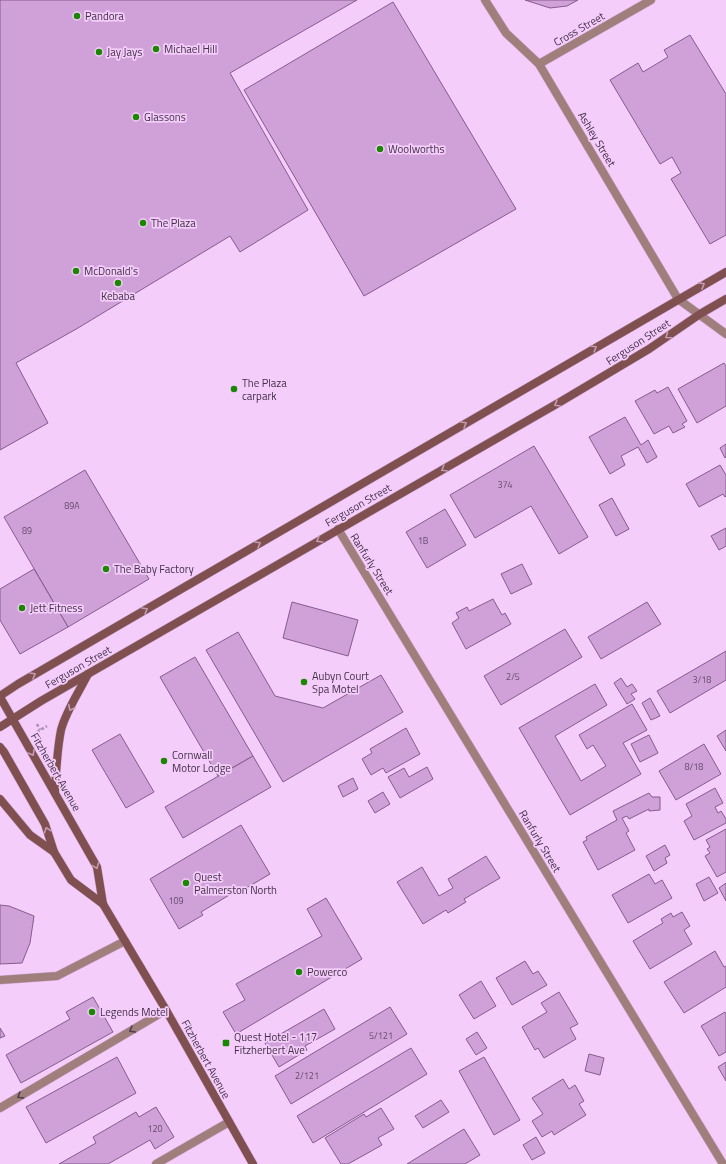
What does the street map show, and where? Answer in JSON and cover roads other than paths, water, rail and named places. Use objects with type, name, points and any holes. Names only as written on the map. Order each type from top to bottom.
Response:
[{"type":"main road","name":"Ferguson Street","points":[[0,697],[18,684],[726,272]]},
{"type":"main road","name":"Ferguson Street","points":[[0,727],[41,701],[642,353],[726,298]]},
{"type":"main road","points":[[55,792],[57,753],[62,729],[70,709],[89,674]]},
{"type":"main road","name":"Fitzherbert Avenue","points":[[0,697],[97,866],[102,904]]},
{"type":"main road","name":"Fitzherbert Avenue","points":[[0,747],[45,824],[54,852],[71,880],[102,904],[166,1010],[253,1164]]},
{"type":"main road","points":[[0,799],[30,836],[54,852]]},
{"type":"street","name":"Ashley Street","points":[[485,0],[506,33],[539,64],[678,299]]},
{"type":"street","name":"Cross Street","points":[[539,64],[651,0]]},
{"type":"street","points":[[678,299],[726,334]]},
{"type":"street","name":"Ranfurly Street","points":[[338,529],[723,1160]]},
{"type":"street","points":[[0,980],[57,976],[125,941]]},
{"type":"street","points":[[0,1108],[166,1010]]},
{"type":"street","points":[[156,1164],[229,1122]]},
{"type":"place","name":"Pandora","points":[[77,16]]},
{"type":"place","name":"Michael Hill","points":[[156,49]]},
{"type":"place","name":"Jay Jays","points":[[99,52]]},
{"type":"place","name":"Glassons","points":[[136,117]]},
{"type":"place","name":"Woolworths","points":[[380,149]]},
{"type":"place","name":"The Plaza","points":[[143,223]]},
{"type":"place","name":"McDonald's","points":[[76,271]]},
{"type":"place","name":"Kebaba","points":[[118,283]]},
{"type":"place","name":"The Plaza carpark","points":[[234,389]]},
{"type":"place","name":"The Baby Factory","points":[[106,569]]},
{"type":"place","name":"Jett Fitness","points":[[22,608]]},
{"type":"place","name":"Aubyn Court Spa Motel","points":[[304,682]]},
{"type":"place","name":"Cornwall Motor Lodge","points":[[164,761]]},
{"type":"place","name":"Quest Palmerston North","points":[[186,883]]},
{"type":"place","name":"Powerco","points":[[299,972]]},
{"type":"place","name":"Legends Motel","points":[[92,1012]]},
{"type":"place","name":"Quest Hotel - 117 Fitzherbert Ave","points":[[226,1043]]}]
